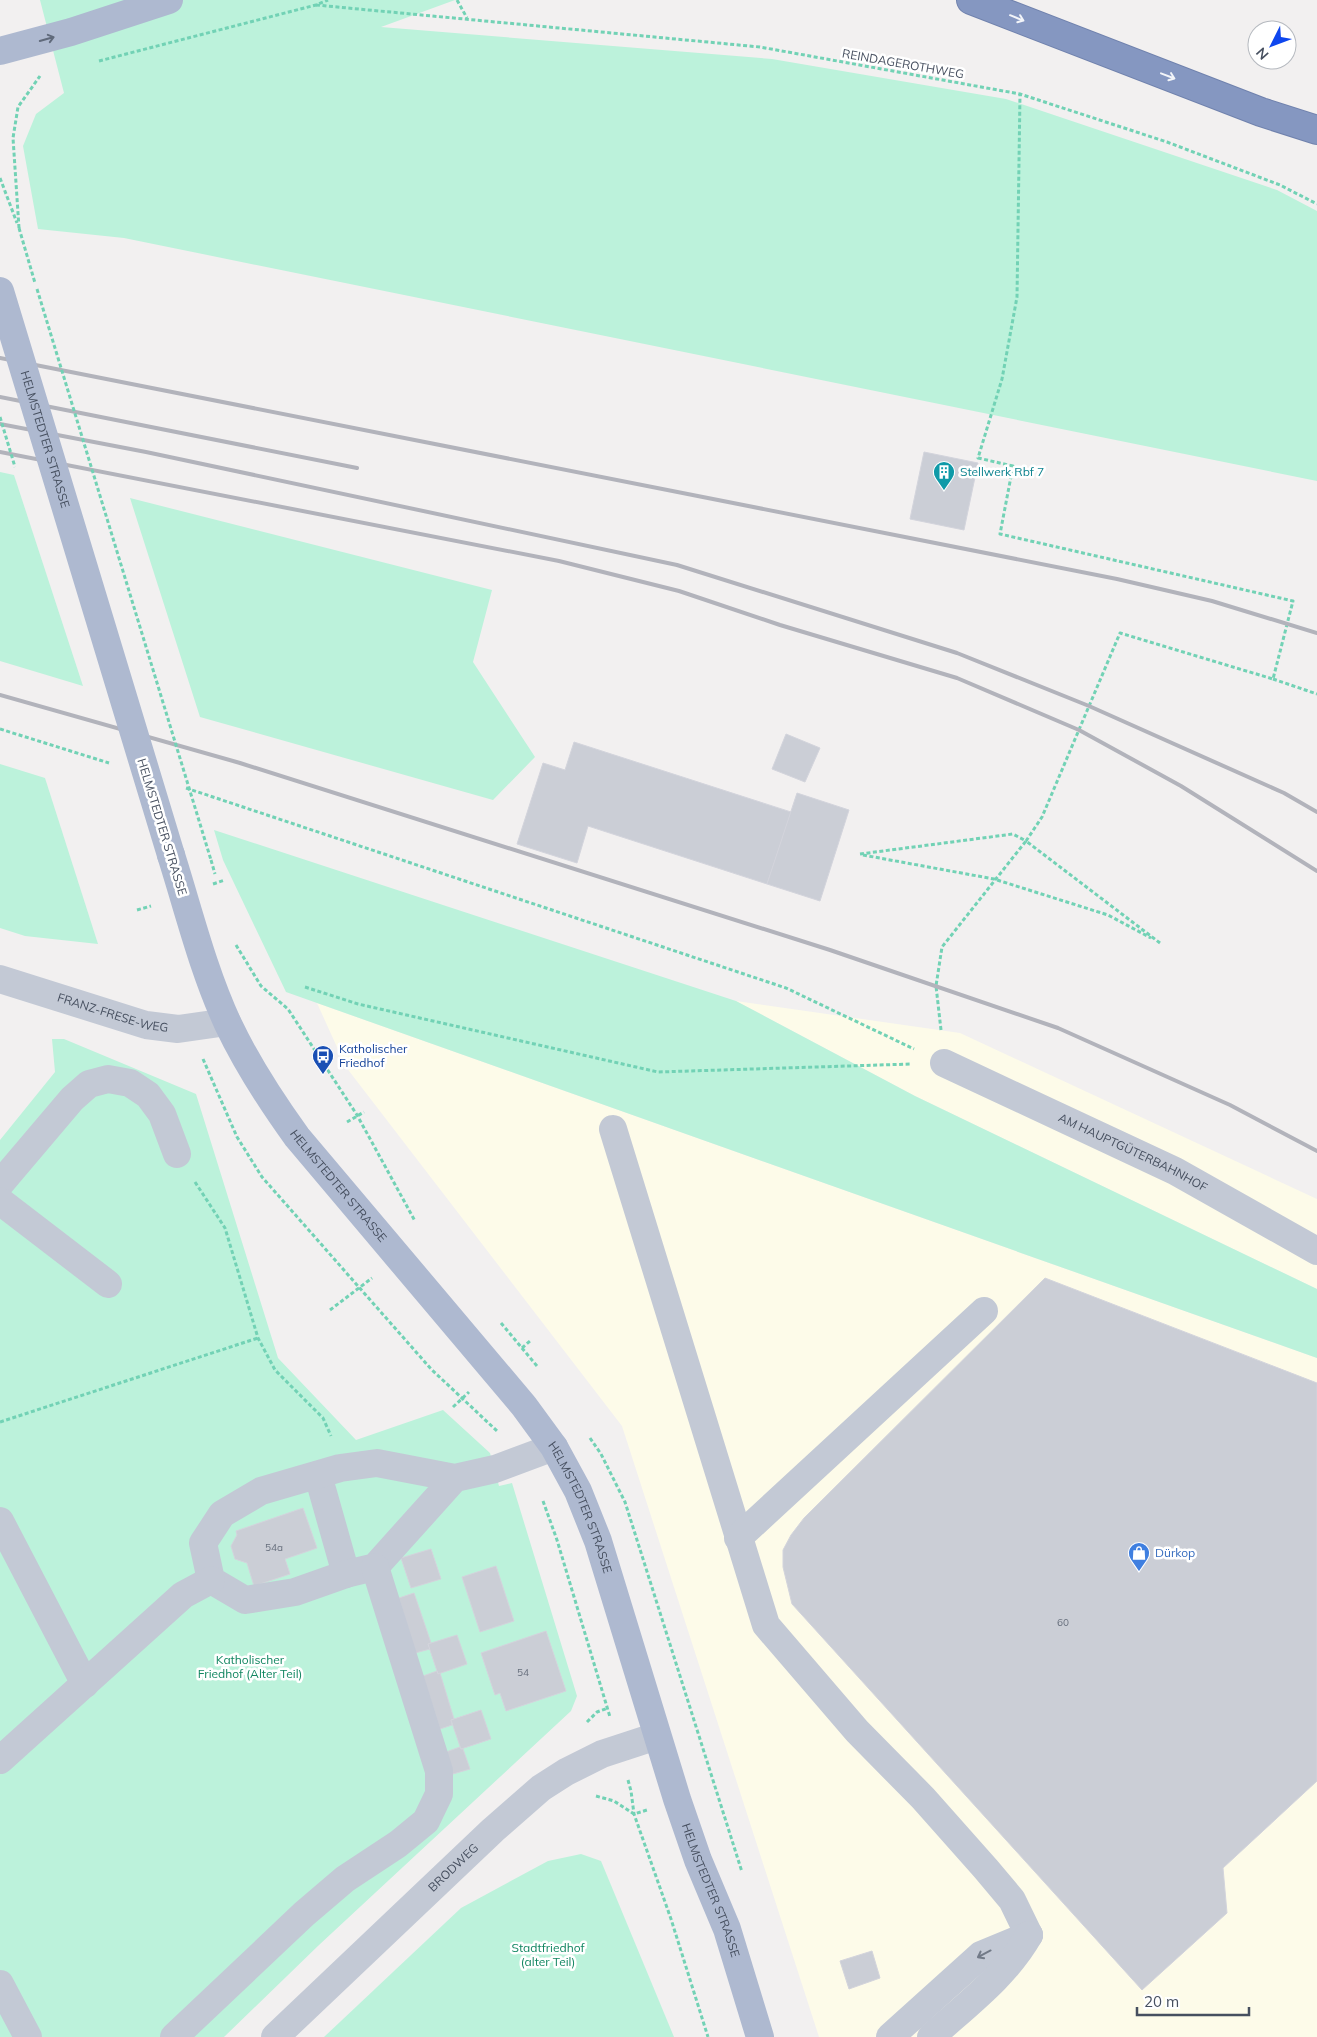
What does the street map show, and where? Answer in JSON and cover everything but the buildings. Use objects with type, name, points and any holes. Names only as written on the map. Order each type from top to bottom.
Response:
[{"type":"highway","points":[[971,0],[1261,112],[1317,130]]},
{"type":"main road","points":[[0,51],[71,32],[169,0]]},
{"type":"main road","name":"HELMSTEDTER STRASSE","points":[[0,291],[198,947],[227,1022],[272,1104],[297,1137],[524,1406],[554,1447],[578,1491],[598,1541],[698,1860],[726,1929],[760,2037]]},
{"type":"street","name":"FRANZ-FRESE-WEG","points":[[0,978],[146,1026],[178,1029],[227,1022]]},
{"type":"street","name":"AM HAUPTGÜTERBAHNHOF","points":[[944,1063],[1175,1171],[1317,1251]]},
{"type":"street","points":[[0,1184],[72,1099],[88,1084],[108,1079],[130,1083],[148,1095],[162,1114],[177,1154]]},
{"type":"street","points":[[613,1130],[766,1626],[857,1730],[923,1798],[986,1869],[1012,1900],[1029,1935]]},
{"type":"street","points":[[0,1201],[108,1284]]},
{"type":"street","points":[[738,1538],[984,1311]]},
{"type":"street","points":[[455,1478],[375,1567],[346,1574],[295,1592],[245,1600],[211,1580],[203,1544],[222,1514],[261,1491],[329,1472],[377,1463],[455,1478],[495,1469],[554,1447]]},
{"type":"street","points":[[329,1472],[346,1574]]},
{"type":"street","points":[[0,1521],[85,1684]]},
{"type":"street","points":[[174,2037],[304,1914],[345,1879],[398,1844],[426,1821],[439,1794],[439,1771],[375,1567]]},
{"type":"street","points":[[0,1760],[183,1595],[211,1580]]},
{"type":"street","name":"BRODWEG","points":[[275,2037],[486,1837],[541,1788],[566,1772],[602,1754],[658,1736]]},
{"type":"street","points":[[890,2037],[981,1955],[1029,1935]]},
{"type":"street","points":[[931,2037],[1005,1968],[1020,1951],[1029,1935]]},
{"type":"street","points":[[0,1984],[28,2037]]},
{"type":"path","points":[[316,5],[319,0]]},
{"type":"path","points":[[97,61],[316,5],[328,0]]},
{"type":"path","points":[[457,0],[468,18]]},
{"type":"path","name":"REINDAGEROTHWEG","points":[[316,5],[760,47],[1020,94],[1167,142],[1280,185],[1317,204]]},
{"type":"path","points":[[19,228],[13,138],[18,107],[40,76],[50,74]]},
{"type":"path","points":[[1020,94],[1018,297],[1002,379],[978,458],[1013,466],[1000,534],[1293,601],[1273,679]]},
{"type":"path","points":[[0,178],[19,228],[211,860]]},
{"type":"path","points":[[944,1063],[936,986],[942,947],[1026,841],[1042,817],[1120,633],[1317,694]]},
{"type":"path","points":[[0,729],[112,764]]},
{"type":"path","points":[[177,785],[252,808],[786,988],[944,1063]]},
{"type":"path","points":[[1014,834],[1026,841],[1160,943],[1108,915],[994,879],[860,854],[1014,834]]},
{"type":"path","points":[[305,987],[358,1004],[658,1072],[944,1063]]},
{"type":"path","points":[[189,1028],[236,1137],[262,1177],[431,1368],[504,1438],[536,1483],[557,1540],[608,1708]]},
{"type":"path","points":[[347,1122],[364,1112]]},
{"type":"path","points":[[177,1154],[225,1228],[258,1338],[275,1370],[323,1418],[334,1443],[329,1472]]},
{"type":"path","points":[[330,1310],[372,1278]]},
{"type":"path","points":[[0,1422],[258,1338]]},
{"type":"path","points":[[632,1790],[634,1814],[697,1998],[708,2037]]},
{"type":"shaded area","points":[[736,1001],[960,1033],[1317,1199],[1317,1289],[915,1096]]},
{"type":"shaded area","points":[[317,1003],[1317,1358],[1317,2037],[819,2037],[622,1426],[346,1067]]},
{"type":"green space","points":[[40,0],[455,0],[381,27],[772,59],[1006,99],[1277,190],[1317,211],[1317,481],[124,238],[38,229],[23,146],[36,114],[64,93]]},
{"type":"green space","points":[[0,472],[14,475],[83,686],[0,661]]},
{"type":"green space","points":[[130,498],[492,590],[473,662],[535,757],[493,800],[200,717]]},
{"type":"green space","points":[[0,764],[45,778],[98,944],[25,936],[0,928]]},
{"type":"green space","points":[[214,830],[736,1001],[915,1096],[1317,1289],[1317,1358],[286,992],[223,860]]},
{"type":"green space","name":"Katholischer Friedhof (Alter Teil)","points":[[52,1039],[64,1039],[196,1094],[278,1358],[356,1440],[443,1410],[490,1453],[499,1486],[512,1483],[577,1696],[571,1711],[319,1945],[224,2037],[0,2037],[0,1140],[55,1072]]},
{"type":"green space","name":"Stadtfriedhof (alter Teil)","points":[[581,1854],[601,1861],[674,2037],[324,2037],[461,1908],[548,1861]]},
{"type":"railway","points":[[0,358],[1117,579],[1212,601],[1317,633]]},
{"type":"railway","points":[[0,397],[357,468]]},
{"type":"railway","points":[[0,424],[146,452],[677,565],[957,653],[1089,706],[1284,793],[1317,812]]},
{"type":"railway","points":[[0,452],[559,561],[679,591],[780,625],[957,678],[1079,730],[1181,786],[1317,871]]},
{"type":"railway","points":[[0,695],[240,763],[830,950],[1058,1028],[1230,1105],[1317,1151]]},
{"type":"place","name":"Stellwerk Rbf 7","points":[[944,491]]},
{"type":"place","name":"Katholischer Friedhof","points":[[323,1075]]},
{"type":"place","name":"Dürkop","points":[[1139,1572]]}]
